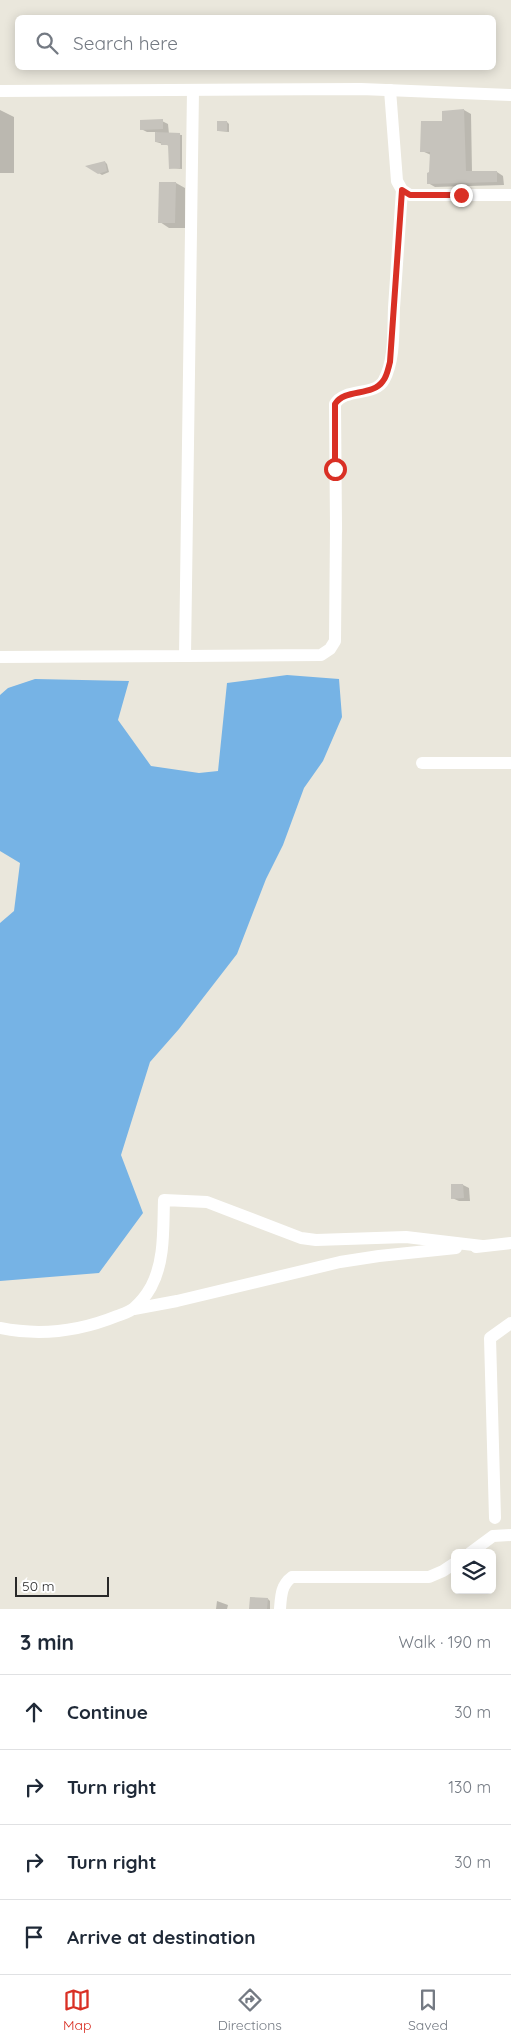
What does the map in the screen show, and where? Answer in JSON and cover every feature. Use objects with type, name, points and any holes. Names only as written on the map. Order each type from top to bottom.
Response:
[{"type":"street","points":[[185,656],[193,90]]},
{"type":"street","points":[[390,90],[397,182],[402,190],[410,195],[511,195]]},
{"type":"street","points":[[0,91],[390,90],[511,95]]},
{"type":"street","points":[[0,657],[321,655],[330,649],[335,641],[335,404],[339,399],[346,396],[378,387],[385,379],[392,346],[402,190]]},
{"type":"street","points":[[422,763],[511,763]]},
{"type":"street","points":[[134,1309],[151,1287],[164,1244],[164,1200],[206,1202],[301,1238],[316,1240],[406,1237],[482,1246]]},
{"type":"street","points":[[0,1328],[47,1332],[70,1330],[105,1321],[134,1309],[177,1301],[340,1262],[370,1257],[511,1243]]},
{"type":"street","points":[[495,1518],[490,1338],[511,1322]]},
{"type":"street","points":[[475,1549],[493,1536],[511,1535]]},
{"type":"street","points":[[280,1609],[283,1586],[292,1577],[429,1577],[451,1566]]},
{"type":"water","points":[[287,675],[339,679],[342,717],[323,761],[304,788],[283,845],[266,879],[237,954],[179,1029],[150,1062],[121,1155],[143,1213],[99,1273],[0,1281],[0,923],[14,911],[20,863],[0,851],[0,695],[8,688],[35,679],[129,681],[118,720],[151,766],[199,773],[218,771],[227,683]]},
{"type":"building","points":[[464,109],[466,171],[497,171],[497,182],[427,184],[430,152],[420,152],[421,121],[442,121],[442,111]]},
{"type":"building","points":[[163,119],[163,129],[140,130],[140,120]]},
{"type":"building","points":[[217,121],[227,121],[227,131],[217,131]]},
{"type":"building","points":[[155,132],[180,133],[180,168],[169,169],[168,145],[161,145],[161,142],[155,142]]},
{"type":"building","points":[[105,161],[107,171],[98,174],[85,166]]},
{"type":"building","points":[[159,182],[176,182],[175,223],[158,223]]},
{"type":"building","points":[[451,1184],[463,1184],[464,1198],[451,1199]]},
{"type":"building","points":[[250,1597],[268,1598],[267,1609],[249,1609]]},
{"type":"route","points":[[335,469],[334,412],[336,401],[346,396],[378,387],[385,379],[390,362],[402,190],[410,195],[461,195]]}]
